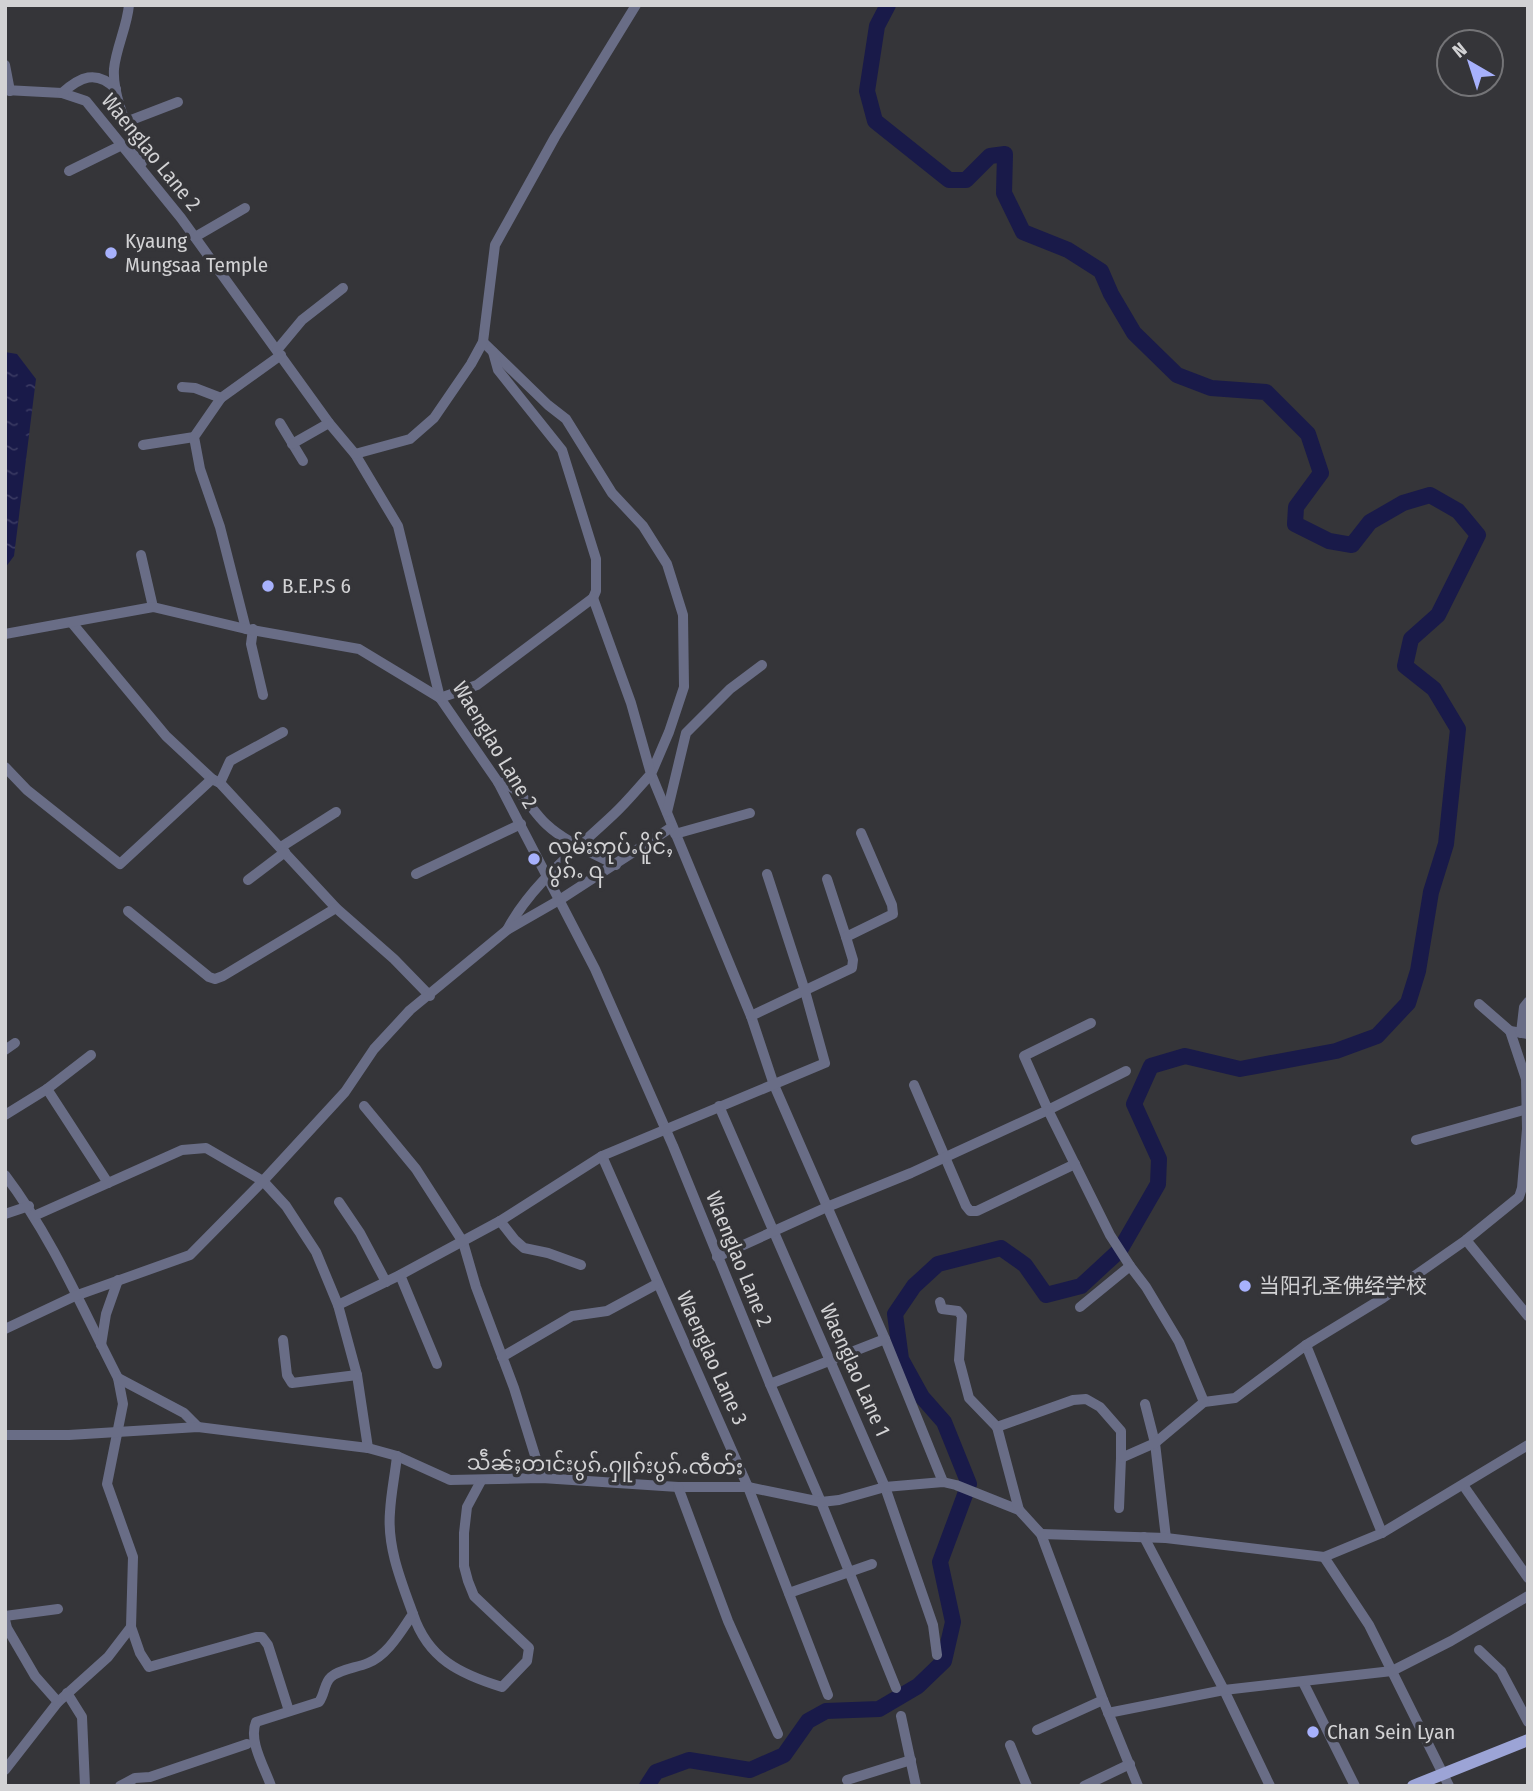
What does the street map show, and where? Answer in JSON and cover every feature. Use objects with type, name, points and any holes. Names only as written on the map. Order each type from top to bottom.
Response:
[{"type":"main road","points":[[1413,1786],[1446,1780],[1528,1740]]},
{"type":"street","points":[[129,5],[114,69],[116,89],[146,174]]},
{"type":"street","points":[[5,634],[153,607],[250,629],[359,649],[440,698],[477,685],[593,598],[596,591],[596,559],[562,450],[498,370],[488,345],[495,245],[555,137],[636,5]]},
{"type":"street","points":[[5,65],[8,90]]},
{"type":"street","points":[[62,93],[78,79],[96,77],[108,81],[116,89]]},
{"type":"street","name":"Waenglao Lane 2","points":[[8,90],[62,93],[86,102],[195,237],[329,423],[355,454],[398,526],[440,698],[498,782],[595,969],[666,1129],[895,1688]]},
{"type":"street","points":[[126,122],[178,102]]},
{"type":"street","points":[[69,171],[122,145]]},
{"type":"street","points":[[195,237],[246,208]]},
{"type":"street","points":[[263,695],[250,629],[200,469],[194,437],[221,398],[279,352],[302,320],[343,288]]},
{"type":"street","points":[[355,454],[410,439],[434,418],[471,364],[488,345]]},
{"type":"street","points":[[488,345],[548,405],[566,419],[612,493],[643,526],[667,564],[683,615],[684,687],[651,774],[617,812],[548,875],[517,912],[507,930]]},
{"type":"street","points":[[182,387],[195,388],[221,398]]},
{"type":"street","points":[[280,423],[303,461]]},
{"type":"street","points":[[292,444],[329,423]]},
{"type":"street","points":[[143,445],[194,437]]},
{"type":"street","points":[[141,555],[153,607]]},
{"type":"street","points":[[593,598],[631,703],[651,774],[673,831],[751,1016],[774,1085],[885,1339],[943,1482]]},
{"type":"street","points":[[72,623],[166,736],[216,781],[337,908],[394,959],[430,996]]},
{"type":"street","points":[[667,813],[686,733],[730,690],[762,665]]},
{"type":"street","points":[[5,767],[27,790],[120,864],[216,781],[230,761],[283,732]]},
{"type":"street","points":[[498,782],[508,784],[520,793],[547,825],[578,846],[616,865]]},
{"type":"street","points":[[248,880],[283,850],[336,812]]},
{"type":"street","points":[[5,1329],[75,1296],[190,1255],[345,1092],[374,1049],[410,1010],[507,930],[673,831],[750,813]]},
{"type":"street","points":[[416,874],[521,824]]},
{"type":"street","points":[[846,937],[893,915],[860,833]]},
{"type":"street","points":[[338,1305],[463,1242],[602,1156],[825,1063],[806,991],[767,874]]},
{"type":"street","points":[[751,1016],[852,968],[853,960],[827,879]]},
{"type":"street","points":[[128,911],[209,977],[215,979],[337,908]]},
{"type":"street","points":[[1510,1031],[1525,1033],[1524,1007],[1528,1002]]},
{"type":"street","points":[[1121,1458],[1155,1443],[1204,1402],[1235,1398],[1306,1345],[1383,1298],[1466,1240],[1518,1198],[1522,1188],[1527,1077],[1510,1031],[1479,1004]]},
{"type":"street","points":[[1091,1023],[1024,1056],[1110,1235],[1179,1342],[1204,1402]]},
{"type":"street","points":[[5,1050],[15,1043]]},
{"type":"street","points":[[5,1115],[47,1089],[91,1055]]},
{"type":"street","points":[[717,1257],[946,1157],[1126,1071]]},
{"type":"street","points":[[914,1085],[970,1211],[977,1211],[1075,1164]]},
{"type":"street","points":[[47,1089],[108,1183]]},
{"type":"street","points":[[364,1106],[415,1169],[463,1242],[542,1478]]},
{"type":"street","name":"Waenglao Lane 1","points":[[719,1106],[885,1487],[933,1625],[937,1655]]},
{"type":"street","points":[[1416,1140],[1527,1109]]},
{"type":"street","points":[[34,1216],[182,1150],[195,1147],[206,1148],[263,1181],[286,1206],[316,1252],[338,1305],[357,1376],[368,1448]]},
{"type":"street","name":"Waenglao Lane 3","points":[[602,1156],[748,1487],[828,1695]]},
{"type":"street","points":[[5,1175],[29,1206],[118,1378],[123,1404],[107,1484],[133,1557],[131,1627],[140,1653],[149,1667],[256,1636],[262,1637],[268,1645],[289,1711]]},
{"type":"street","points":[[339,1202],[360,1233],[386,1282]]},
{"type":"street","points":[[5,1214],[29,1206]]},
{"type":"street","points":[[500,1221],[524,1248],[581,1265]]},
{"type":"street","points":[[1466,1240],[1528,1316]]},
{"type":"street","points":[[1080,1307],[1129,1266]]},
{"type":"street","points":[[400,1275],[437,1364]]},
{"type":"street","points":[[101,1345],[106,1314],[118,1280]]},
{"type":"street","points":[[502,1357],[572,1316],[607,1311],[657,1284]]},
{"type":"street","points":[[940,1302],[942,1309],[958,1311],[962,1316],[959,1360],[970,1398],[997,1427],[1018,1510],[1041,1534],[1138,1786]]},
{"type":"street","points":[[770,1384],[885,1339]]},
{"type":"street","points":[[283,1340],[287,1376],[292,1383],[357,1376]]},
{"type":"street","points":[[1306,1345],[1382,1533]]},
{"type":"street","points":[[118,1378],[184,1413],[198,1427]]},
{"type":"street","points":[[997,1427],[1073,1399],[1086,1399],[1100,1407],[1121,1432],[1119,1508]]},
{"type":"street","points":[[1145,1404],[1155,1443],[1166,1538]]},
{"type":"street","name":"သဵၼ်ႈတၢင်းပွၵ်ႉႁူၵ်းပွၵ်ႉၸဵတ်း","points":[[5,1435],[116,1433],[198,1427],[368,1448],[397,1456],[450,1480],[542,1478],[678,1488],[748,1487],[821,1502],[839,1500],[885,1487],[943,1482],[1018,1510]]},
{"type":"street","points":[[1041,1534],[1166,1538],[1324,1557],[1382,1533],[1528,1445]]},
{"type":"street","points":[[397,1456],[389,1514],[391,1540],[395,1564],[418,1630],[430,1647],[450,1664],[471,1678],[502,1687],[527,1661],[529,1648],[474,1596],[468,1581],[464,1566],[466,1520],[469,1502],[481,1481]]},
{"type":"street","points":[[1463,1485],[1528,1578]]},
{"type":"street","points":[[678,1488],[728,1622],[778,1734]]},
{"type":"street","points":[[1144,1537],[1224,1690],[1270,1786]]},
{"type":"street","points":[[1324,1557],[1369,1625],[1446,1780]]},
{"type":"street","points":[[789,1593],[872,1564]]},
{"type":"street","points":[[1108,1713],[1224,1690],[1392,1671],[1528,1597]]},
{"type":"street","points":[[58,1609],[5,1618],[7,1628],[35,1676],[58,1702]]},
{"type":"street","points":[[271,1786],[254,1739],[254,1727],[261,1719],[320,1702],[325,1696],[327,1682],[332,1675],[371,1662],[393,1642],[413,1614]]},
{"type":"street","points":[[5,1770],[58,1702],[108,1657],[131,1627]]},
{"type":"street","points":[[1479,1650],[1502,1671],[1528,1722]]},
{"type":"street","points":[[1303,1682],[1356,1786]]},
{"type":"street","points":[[67,1693],[82,1717],[85,1786]]},
{"type":"street","points":[[1037,1730],[1103,1700]]},
{"type":"street","points":[[901,1716],[916,1786]]},
{"type":"street","points":[[120,1786],[135,1778],[150,1777],[247,1744]]},
{"type":"street","points":[[1010,1745],[1027,1786]]},
{"type":"street","points":[[847,1780],[911,1760]]},
{"type":"street","points":[[1084,1786],[1130,1763]]},
{"type":"water","points":[[5,352],[17,354],[36,379],[14,556],[5,568]]},
{"type":"waterway","points":[[647,1786],[656,1772],[689,1760],[750,1770],[784,1755],[808,1721],[826,1711],[879,1709],[918,1686],[944,1661],[953,1622],[940,1562],[969,1484],[944,1422],[922,1397],[901,1359],[895,1314],[914,1286],[938,1264],[1001,1248],[1025,1265],[1046,1295],[1081,1286],[1120,1250],[1158,1184],[1159,1159],[1134,1104],[1151,1066],[1185,1056],[1240,1069],[1336,1051],[1377,1036],[1408,1003],[1418,971],[1431,892],[1446,844],[1458,729],[1434,689],[1405,666],[1411,639],[1438,615],[1478,535],[1458,511],[1430,495],[1403,503],[1370,522],[1352,545],[1329,541],[1295,524],[1296,507],[1321,473],[1308,434],[1266,392],[1211,388],[1177,375],[1134,333],[1101,271],[1068,250],[1023,232],[1004,193],[1005,154],[990,156],[966,180],[949,180],[875,121],[867,91],[877,26],[888,5]]},
{"type":"place","name":"Kyaung Mungsaa Temple","points":[[111,253]]},
{"type":"place","name":"B.E.P.S 6","points":[[268,586]]},
{"type":"place","name":"လုမ်းဢုပ်ႉပိူင်ႇ ပွၵ်ႉ ႖","points":[[534,859]]},
{"type":"place","name":"当阳孔圣佛经学校","points":[[1245,1286]]},
{"type":"place","name":"Chan Sein Lyan","points":[[1313,1732]]}]
